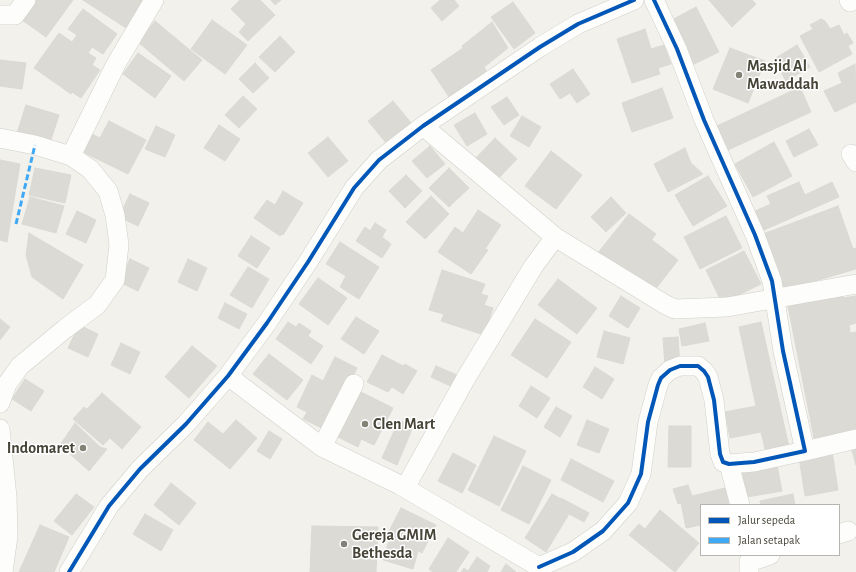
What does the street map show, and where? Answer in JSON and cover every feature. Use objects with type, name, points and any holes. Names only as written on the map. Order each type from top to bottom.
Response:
[{"type":"street","points":[[0,16],[15,15],[26,0]]},
{"type":"street","points":[[71,156],[116,64],[154,0]]},
{"type":"street","points":[[69,572],[109,506],[140,469],[186,424],[228,376],[267,323],[308,262],[354,188],[379,160],[423,126],[540,46],[578,24],[634,0]]},
{"type":"street","points":[[654,0],[677,49],[709,132],[755,235],[772,280],[783,351],[805,451]]},
{"type":"street","points":[[423,126],[549,232],[666,306],[675,309],[727,307],[856,284]]},
{"type":"street","points":[[0,138],[35,145],[71,156],[90,169],[108,190],[115,215],[119,245],[115,280],[97,306],[66,328],[20,366],[7,384],[0,403]]},
{"type":"street","points":[[399,485],[533,267],[549,232]]},
{"type":"street","points":[[228,376],[322,447],[399,485],[539,570],[573,552],[603,531],[628,503],[641,474],[648,422],[658,385],[661,378],[670,370],[680,366],[698,366],[704,370],[708,378],[716,408],[720,454],[723,462],[729,464],[760,461],[856,439]]},
{"type":"street","points":[[322,447],[354,384]]},
{"type":"street","points":[[0,429],[7,496],[8,536],[3,572]]},
{"type":"street","points":[[729,464],[740,504]]},
{"type":"street","points":[[749,563],[767,556]]},
{"type":"building","points":[[26,0],[73,0],[46,37],[15,15]]},
{"type":"building","points":[[83,0],[144,0],[126,28]]},
{"type":"building","points":[[240,0],[260,0],[275,15],[248,41],[239,32],[246,24],[231,9]]},
{"type":"building","points":[[271,0],[281,0],[275,5]]},
{"type":"building","points":[[440,0],[454,0],[459,6],[442,21],[431,8]]},
{"type":"building","points":[[709,0],[752,0],[756,4],[732,27]]},
{"type":"building","points":[[513,2],[535,33],[514,49],[491,17]]},
{"type":"building","points":[[696,7],[719,52],[690,66],[668,22]]},
{"type":"building","points":[[83,9],[117,34],[103,54],[92,47],[88,53],[96,58],[92,65],[100,70],[81,98],[72,92],[71,94],[34,68],[59,33],[72,42],[77,35],[68,29]]},
{"type":"building","points":[[821,19],[825,21],[830,29],[839,25],[844,35],[847,33],[853,43],[848,46],[852,54],[819,72],[800,36],[813,29],[810,25]]},
{"type":"building","points":[[212,20],[247,45],[225,74],[191,49]]},
{"type":"building","points":[[155,21],[202,60],[184,81],[138,42]]},
{"type":"building","points":[[492,22],[508,48],[484,67],[487,72],[449,97],[431,70],[463,48],[462,46]]},
{"type":"building","points":[[645,29],[651,49],[664,45],[671,64],[658,68],[660,74],[632,83],[617,39]]},
{"type":"building","points":[[280,36],[295,52],[275,72],[259,57]]},
{"type":"building","points":[[797,45],[810,67],[786,81],[774,59]]},
{"type":"building","name":"Masjid Al Mawaddah","points":[[730,48],[765,61],[748,103],[713,89]]},
{"type":"building","points":[[138,53],[171,76],[155,98],[123,74]]},
{"type":"building","points":[[0,60],[26,63],[22,89],[0,86]]},
{"type":"building","points":[[255,63],[269,78],[253,93],[239,79]]},
{"type":"building","points":[[855,64],[856,102],[835,112],[824,91],[842,83],[838,73]]},
{"type":"building","points":[[573,69],[590,94],[577,103],[570,93],[560,99],[550,84]]},
{"type":"building","points":[[800,87],[811,112],[728,150],[717,126]]},
{"type":"building","points":[[662,88],[673,118],[632,132],[622,103]]},
{"type":"building","points":[[243,96],[257,109],[239,128],[225,115]]},
{"type":"building","points":[[507,97],[519,115],[504,125],[491,107]]},
{"type":"building","points":[[393,101],[412,124],[387,144],[368,121]]},
{"type":"building","points":[[26,105],[59,115],[50,143],[17,133]]},
{"type":"building","points":[[475,113],[487,134],[467,146],[454,125]]},
{"type":"building","points":[[522,116],[541,127],[529,147],[510,136]]},
{"type":"building","points":[[109,121],[146,140],[128,174],[81,151],[90,133],[100,138]]},
{"type":"building","points":[[219,125],[240,139],[225,161],[204,148]]},
{"type":"building","points":[[156,126],[175,135],[165,157],[145,149]]},
{"type":"building","points":[[809,129],[818,145],[794,157],[786,141]]},
{"type":"building","points":[[328,137],[348,161],[328,177],[308,153]]},
{"type":"building","points":[[495,138],[517,159],[495,182],[473,161]]},
{"type":"building","points":[[774,142],[792,176],[753,197],[735,164]]},
{"type":"building","points":[[430,146],[445,164],[427,178],[412,161]]},
{"type":"building","points":[[685,148],[691,163],[703,174],[668,192],[654,164]]},
{"type":"building","points":[[551,151],[582,175],[556,209],[525,186]]},
{"type":"building","points":[[0,160],[20,164],[7,242],[0,240]]},
{"type":"building","points":[[35,168],[71,175],[65,203],[29,195]]},
{"type":"building","points":[[449,168],[469,188],[449,207],[429,188]]},
{"type":"building","points":[[406,175],[422,191],[405,208],[389,191]]},
{"type":"building","points":[[708,176],[727,206],[693,226],[675,195]]},
{"type":"building","points":[[799,182],[805,195],[832,182],[839,197],[764,230],[755,211],[771,204],[767,196]]},
{"type":"building","points":[[283,191],[303,203],[283,235],[282,234],[280,236],[254,218],[267,200],[275,205]]},
{"type":"building","points":[[130,194],[149,203],[138,226],[119,217]]},
{"type":"building","points":[[431,196],[449,214],[425,239],[406,222]]},
{"type":"building","points":[[30,197],[64,206],[56,233],[22,224]]},
{"type":"building","points":[[611,197],[626,213],[606,232],[591,217]]},
{"type":"building","points":[[838,206],[853,249],[856,248],[856,269],[784,290],[763,234]]},
{"type":"building","points":[[478,210],[501,225],[485,249],[488,250],[471,274],[438,252],[455,227],[463,233]]},
{"type":"building","points":[[77,211],[96,220],[86,243],[66,234]]},
{"type":"building","points":[[629,214],[656,234],[625,275],[597,254]]},
{"type":"building","points":[[726,216],[742,248],[700,269],[684,237]]},
{"type":"building","points":[[375,223],[386,230],[382,237],[391,244],[382,258],[356,241],[365,227],[370,231]]},
{"type":"building","points":[[29,233],[83,265],[63,299],[32,277],[26,255]]},
{"type":"building","points":[[251,236],[270,248],[257,268],[238,256]]},
{"type":"building","points":[[652,240],[678,260],[651,295],[625,276]]},
{"type":"building","points":[[340,242],[379,267],[359,299],[340,287],[346,276],[326,264]]},
{"type":"building","points":[[744,251],[761,284],[722,303],[706,270]]},
{"type":"building","points":[[130,259],[149,268],[138,291],[119,282]]},
{"type":"building","points":[[188,259],[207,268],[197,291],[178,282]]},
{"type":"building","points":[[248,267],[269,279],[252,308],[230,295]]},
{"type":"building","points":[[442,270],[485,284],[481,294],[488,296],[484,305],[493,308],[484,335],[441,321],[444,314],[429,310]]},
{"type":"building","points":[[318,278],[347,298],[328,325],[299,304]]},
{"type":"building","points":[[558,279],[597,308],[577,334],[538,305]]},
{"type":"building","points":[[842,290],[843,298],[856,296],[856,323],[849,325],[850,333],[856,332],[856,430],[814,438],[787,301]]},
{"type":"building","points":[[621,296],[640,308],[628,328],[609,316]]},
{"type":"building","points":[[225,303],[247,314],[239,329],[218,318]]},
{"type":"building","points":[[356,317],[379,331],[364,354],[341,339]]},
{"type":"building","points":[[0,319],[10,327],[0,340]]},
{"type":"building","points":[[535,319],[571,342],[547,378],[511,355]]},
{"type":"building","points":[[288,322],[296,327],[299,323],[311,331],[308,336],[323,346],[311,364],[276,339]]},
{"type":"building","points":[[761,322],[789,447],[766,453],[761,432],[730,438],[725,412],[756,406],[739,327]]},
{"type":"building","points":[[705,323],[709,341],[682,346],[679,329]]},
{"type":"building","points":[[79,325],[98,334],[88,357],[68,348]]},
{"type":"building","points":[[604,331],[630,338],[623,364],[597,357]]},
{"type":"building","points":[[678,337],[680,366],[665,366],[663,338]]},
{"type":"building","points":[[121,343],[140,352],[130,374],[111,365]]},
{"type":"building","points":[[192,346],[217,366],[189,398],[165,377]]},
{"type":"building","points":[[269,354],[303,380],[287,400],[253,374]]},
{"type":"building","points":[[382,355],[403,366],[405,364],[417,371],[403,394],[392,387],[388,392],[367,382]]},
{"type":"building","points":[[335,357],[357,368],[326,430],[303,419],[307,412],[297,407],[312,375],[323,381]]},
{"type":"building","points":[[436,366],[462,377],[457,389],[431,377]]},
{"type":"building","points":[[595,367],[614,379],[602,399],[583,387]]},
{"type":"building","points":[[25,379],[44,391],[31,411],[12,399]]},
{"type":"building","points":[[531,386],[550,398],[537,418],[519,406]]},
{"type":"building","name":"Clen Mart","points":[[361,392],[393,408],[374,445],[361,439],[358,447],[338,437]]},
{"type":"building","points":[[102,393],[141,427],[122,449],[110,438],[103,445],[73,419],[84,407],[87,409]]},
{"type":"building","points":[[556,407],[572,416],[560,437],[544,427]]},
{"type":"building","points":[[236,420],[257,438],[230,469],[194,440],[208,422],[223,434]]},
{"type":"building","points":[[399,420],[413,427],[397,465],[382,458]]},
{"type":"building","points":[[587,420],[609,429],[599,453],[577,445]]},
{"type":"building","name":"Indomaret","points":[[75,423],[100,447],[107,449],[89,471],[60,445]]},
{"type":"building","points":[[669,426],[691,426],[691,467],[668,467]]},
{"type":"building","points":[[269,431],[282,439],[270,459],[257,451]]},
{"type":"building","points":[[494,436],[526,451],[499,506],[468,490]]},
{"type":"building","points":[[856,446],[856,465],[851,447]]},
{"type":"building","points":[[832,451],[838,490],[805,496],[799,457]]},
{"type":"building","points":[[453,453],[476,465],[462,493],[438,481]]},
{"type":"building","points":[[571,459],[614,481],[603,502],[561,480]]},
{"type":"building","points":[[777,465],[782,491],[747,497],[742,471]]},
{"type":"building","points":[[523,466],[551,480],[529,524],[501,510]]},
{"type":"building","points":[[171,483],[196,503],[179,525],[154,505]]},
{"type":"building","points":[[688,485],[692,496],[725,488],[729,504],[700,504],[700,525],[686,528],[681,503],[678,504],[673,489]]},
{"type":"building","points":[[76,494],[94,507],[72,535],[54,521]]},
{"type":"building","points":[[552,494],[589,513],[584,522],[569,514],[546,552],[525,538]]},
{"type":"building","points":[[793,494],[795,504],[761,504],[760,501]]},
{"type":"building","points":[[401,508],[436,525],[422,553],[418,551],[413,569],[383,560],[390,537],[387,535]]},
{"type":"building","points":[[660,510],[699,543],[675,572],[629,535],[639,524],[645,529]]},
{"type":"building","points":[[145,514],[173,530],[161,551],[133,534]]},
{"type":"building","points":[[40,525],[69,537],[54,572],[19,572]]},
{"type":"building","name":"Gereja GMIM Bethesda","points":[[312,526],[378,527],[376,572],[310,572]]},
{"type":"building","points":[[448,538],[469,552],[456,572],[433,572],[429,569]]},
{"type":"building","points":[[477,557],[490,566],[487,572],[461,572],[464,568],[468,571]]},
{"type":"building","points":[[506,564],[516,572],[501,572]]},
{"type":"marked path","points":[[16,224],[35,145]]},
{"type":"cycle path","points":[[69,572],[109,506],[140,469],[186,424],[228,376],[267,323],[308,262],[354,188],[379,160],[423,126],[540,47],[578,24],[634,0]]},
{"type":"cycle path","points":[[539,567],[573,552],[603,531],[628,503],[641,474],[648,422],[658,385],[661,378],[670,370],[680,366],[698,366],[708,377],[714,400],[720,454],[723,462],[729,464],[754,462],[805,451],[783,351],[772,281],[755,235],[704,120],[677,49],[654,0]]},
{"type":"place","name":"Masjid Al Mawaddah","points":[[739,75]]},
{"type":"place","name":"Clen Mart","points":[[365,424]]},
{"type":"place","name":"Indomaret","points":[[83,448]]},
{"type":"place","name":"Gereja GMIM Bethesda","points":[[344,544]]}]
